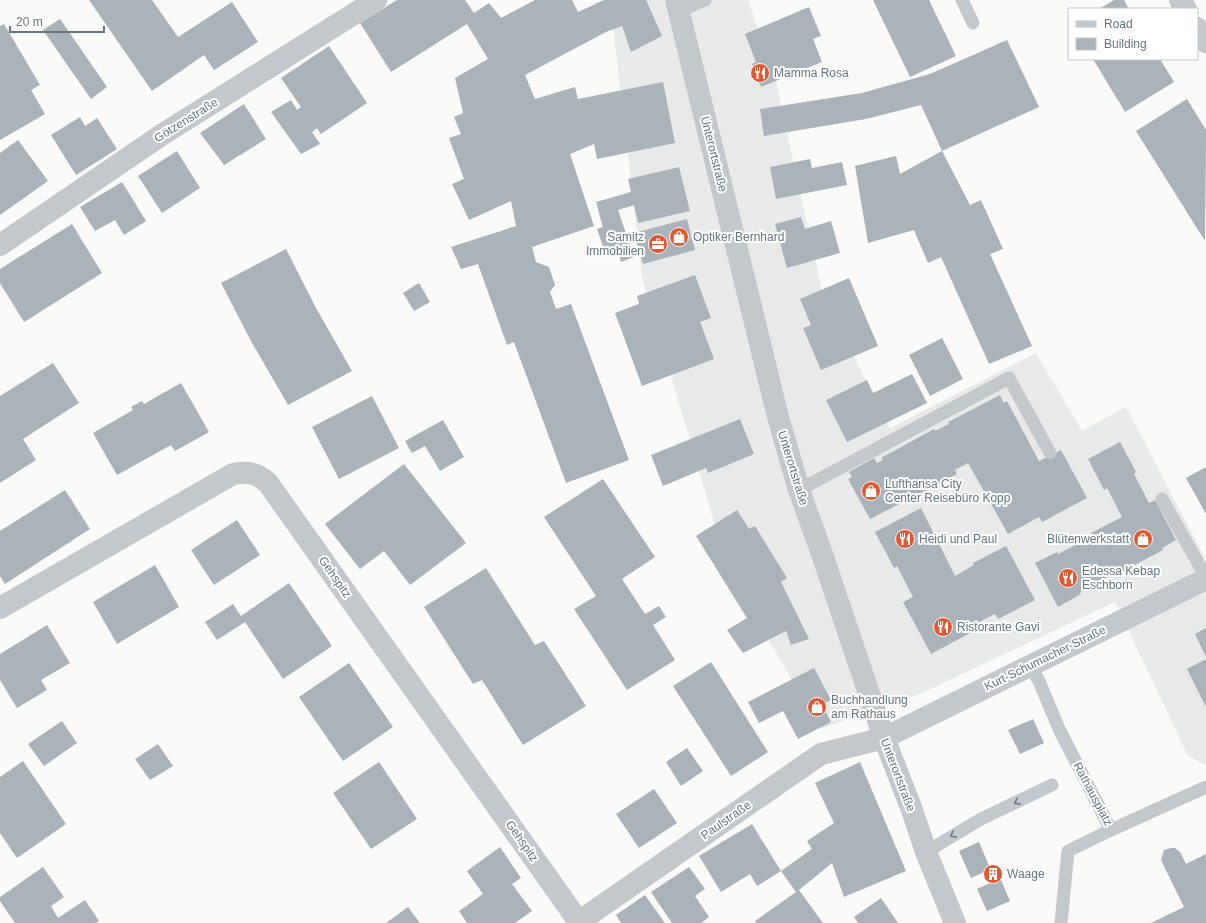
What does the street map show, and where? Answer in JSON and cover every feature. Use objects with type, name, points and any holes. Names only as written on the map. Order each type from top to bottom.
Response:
[{"type":"street","name":"Götzenstraße","points":[[0,245],[163,134],[376,0]]},
{"type":"street","name":"Unterortstraße","points":[[677,6],[777,413],[799,490],[884,738],[912,810],[926,852],[955,923]]},
{"type":"street","points":[[1198,30],[1206,42]]},
{"type":"street","name":"Gehspitz","points":[[0,608],[234,474],[247,471],[260,476],[273,490],[578,922]]},
{"type":"street","name":"Kurt-Schumacher-Straße","points":[[884,738],[1206,578]]},
{"type":"street","name":"Paulstraße","points":[[578,922],[821,754],[884,738]]},
{"type":"lane","points":[[677,6],[705,0]]},
{"type":"lane","points":[[962,0],[973,23]]},
{"type":"lane","points":[[799,490],[1009,378],[1050,453]]},
{"type":"lane","points":[[1162,499],[1206,578]]},
{"type":"lane","name":"Rathausplatz","points":[[1030,666],[1039,681],[1060,729],[1111,830],[1206,787]]},
{"type":"lane","points":[[926,852],[981,819],[1052,785]]},
{"type":"lane","points":[[1061,923],[1068,851],[1111,830]]},
{"type":"shaded area","points":[[610,0],[748,0],[775,78],[823,296],[890,428],[1036,353],[1082,431],[1126,407],[1206,560],[1206,765],[1188,756],[1115,602],[922,693],[820,729],[728,569],[642,278]]},
{"type":"building","points":[[89,0],[152,0],[178,37],[232,2],[258,42],[214,70],[204,55],[152,91]]},
{"type":"building","points":[[397,0],[465,0],[474,13],[489,3],[501,18],[535,0],[572,0],[578,12],[604,0],[646,0],[662,36],[631,52],[622,26],[606,32],[525,75],[535,99],[575,87],[578,99],[663,82],[675,143],[597,159],[594,144],[570,154],[594,226],[532,247],[536,262],[549,267],[555,285],[550,292],[556,309],[571,304],[629,460],[566,483],[514,342],[507,345],[478,264],[461,269],[451,247],[516,226],[511,201],[469,220],[452,184],[464,179],[449,138],[461,134],[454,117],[463,113],[455,78],[488,59],[467,24],[391,72],[360,23]]},
{"type":"building","points":[[873,0],[929,0],[956,56],[910,77]]},
{"type":"building","points":[[1114,0],[1124,0],[1128,8],[1101,8]]},
{"type":"building","points":[[809,7],[821,36],[813,39],[822,62],[761,87],[752,64],[756,62],[745,34]]},
{"type":"building","points":[[60,19],[107,87],[91,99],[43,30]]},
{"type":"building","points":[[4,24],[40,85],[31,90],[45,114],[0,140],[0,26]]},
{"type":"building","points":[[1007,40],[1039,107],[942,151],[921,105],[866,119],[764,136],[760,109],[862,93],[930,74]]},
{"type":"building","points":[[329,46],[367,103],[321,134],[317,128],[312,132],[320,144],[301,154],[271,112],[291,100],[297,110],[301,107],[281,78]]},
{"type":"building","points":[[1094,60],[1161,60],[1174,82],[1125,112]]},
{"type":"building","points":[[1187,99],[1206,130],[1205,241],[1136,131]]},
{"type":"building","points":[[244,104],[266,139],[224,165],[200,133]]},
{"type":"building","points":[[80,117],[85,126],[97,118],[117,149],[76,175],[51,135]]},
{"type":"building","points":[[18,140],[48,181],[0,215],[0,153]]},
{"type":"building","points":[[177,151],[200,188],[162,213],[138,176]]},
{"type":"building","points":[[942,151],[970,205],[981,200],[1003,249],[990,254],[1032,346],[989,364],[941,257],[928,263],[914,230],[868,243],[855,166],[896,156],[900,174]]},
{"type":"building","points":[[810,159],[812,168],[842,162],[847,185],[776,199],[770,167]]},
{"type":"building","points":[[679,167],[690,211],[638,223],[634,205],[618,210],[634,257],[621,262],[618,251],[606,255],[597,229],[603,227],[596,202],[631,192],[628,179]]},
{"type":"building","points":[[122,182],[146,221],[124,235],[115,220],[95,231],[80,207]]},
{"type":"building","points":[[801,217],[805,229],[831,221],[840,253],[787,268],[775,224]]},
{"type":"building","points":[[687,219],[695,250],[643,264],[634,233]]},
{"type":"building","points":[[72,224],[102,273],[24,322],[0,283],[0,269]]},
{"type":"building","points":[[286,249],[316,308],[352,371],[288,405],[251,341],[221,283]]},
{"type":"building","points":[[695,275],[711,318],[700,322],[714,359],[642,386],[615,313],[639,304],[637,296]]},
{"type":"building","points":[[849,278],[878,346],[821,370],[803,328],[811,325],[800,299]]},
{"type":"building","points":[[419,283],[430,302],[414,311],[403,293]]},
{"type":"building","points":[[942,338],[963,379],[930,396],[909,355]]},
{"type":"building","points":[[53,363],[79,403],[23,439],[36,460],[0,483],[0,396]]},
{"type":"building","points":[[912,374],[927,403],[847,442],[826,400],[867,380],[873,393]]},
{"type":"building","points":[[181,383],[209,432],[175,451],[171,445],[117,475],[93,433],[133,410],[131,407],[142,401],[144,404]]},
{"type":"building","points":[[1000,395],[1004,403],[1007,401],[1039,461],[1061,450],[1087,498],[1042,522],[1039,517],[1008,534],[968,463],[955,470],[957,474],[906,501],[904,498],[897,501],[899,504],[870,519],[848,479],[852,477],[849,472],[874,458],[877,463],[883,460],[881,458],[934,429],[935,431],[949,424],[948,422]]},
{"type":"building","points":[[372,396],[399,448],[339,479],[312,427]]},
{"type":"building","points":[[740,419],[754,454],[708,473],[706,468],[663,486],[651,455]]},
{"type":"building","points":[[443,420],[464,457],[440,471],[425,446],[412,453],[405,441]]},
{"type":"building","points":[[1120,442],[1136,472],[1134,474],[1149,503],[1155,500],[1176,540],[1162,548],[1163,550],[1114,576],[1113,574],[1080,592],[1081,594],[1058,607],[1035,563],[1057,552],[1058,554],[1093,536],[1091,533],[1122,517],[1107,488],[1104,490],[1088,459]]},
{"type":"building","points":[[404,464],[466,543],[410,585],[384,551],[360,569],[325,524]]},
{"type":"building","points":[[1206,467],[1206,514],[1186,478]]},
{"type":"building","points":[[603,479],[655,557],[622,579],[645,614],[659,606],[666,617],[653,625],[675,660],[627,690],[574,609],[596,596],[544,517]]},
{"type":"building","points":[[65,490],[90,529],[5,584],[0,576],[0,531]]},
{"type":"building","points":[[921,508],[955,576],[974,565],[973,563],[1006,546],[1035,600],[998,619],[995,614],[973,625],[976,630],[931,654],[903,602],[913,597],[897,566],[894,568],[875,532]]},
{"type":"building","points":[[737,510],[749,529],[755,526],[787,578],[781,582],[809,639],[791,645],[786,631],[743,653],[727,630],[747,618],[696,536]]},
{"type":"building","points":[[237,520],[260,555],[214,585],[191,550]]},
{"type":"building","points":[[155,565],[179,607],[117,644],[93,602]]},
{"type":"building","points":[[486,568],[535,645],[544,641],[586,706],[523,745],[482,680],[473,684],[424,607]]},
{"type":"building","points":[[289,583],[332,646],[283,679],[245,622],[217,640],[205,622],[233,604],[241,616]]},
{"type":"building","points":[[47,625],[70,663],[41,680],[47,690],[17,708],[0,680],[0,654]]},
{"type":"building","points":[[1206,628],[1206,657],[1195,634]]},
{"type":"building","points":[[1206,659],[1206,707],[1187,669]]},
{"type":"building","points":[[711,662],[768,752],[731,776],[673,686]]},
{"type":"building","points":[[349,663],[393,727],[343,761],[299,697]]},
{"type":"building","points":[[814,668],[831,700],[822,705],[831,722],[798,739],[783,711],[759,723],[748,702]]},
{"type":"building","points":[[1033,719],[1044,743],[1020,754],[1008,730]]},
{"type":"building","points":[[62,721],[77,743],[44,766],[28,744]]},
{"type":"building","points":[[158,744],[173,766],[150,780],[135,759]]},
{"type":"building","points":[[687,748],[703,771],[681,786],[666,762]]},
{"type":"building","points":[[23,761],[66,824],[17,858],[0,833],[0,777]]},
{"type":"building","points":[[379,762],[417,819],[371,849],[333,793]]},
{"type":"building","points":[[860,762],[906,871],[844,897],[832,863],[799,890],[823,923],[756,923],[755,921],[796,892],[781,871],[812,849],[807,841],[834,823],[815,783]]},
{"type":"building","points":[[654,789],[677,823],[639,848],[616,814]]},
{"type":"building","points":[[752,824],[781,871],[757,886],[750,874],[721,892],[699,856]]},
{"type":"building","name":"Waage","points":[[979,842],[990,868],[995,866],[1010,901],[987,911],[977,889],[992,882],[987,871],[971,878],[959,851]]},
{"type":"building","points":[[500,847],[521,878],[512,884],[532,911],[515,923],[467,923],[459,911],[483,894],[467,871]]},
{"type":"building","points":[[1175,848],[1180,852],[1186,864],[1206,854],[1206,923],[1151,923],[1184,907],[1161,860],[1164,850]]},
{"type":"building","points":[[43,867],[64,897],[51,906],[58,918],[85,900],[99,921],[95,923],[15,923],[0,901],[0,897]]},
{"type":"building","points":[[689,867],[705,889],[695,896],[709,917],[701,923],[672,923],[651,892]]},
{"type":"building","points":[[645,895],[665,923],[621,923],[616,915]]},
{"type":"building","points":[[881,898],[898,923],[858,923],[854,917]]},
{"type":"building","points":[[408,907],[420,923],[386,923]]},
{"type":"place","name":"Mamma Rosa","points":[[760,73]]},
{"type":"place","name":"Optiker Bernhard","points":[[679,237]]},
{"type":"place","name":"Samitz Immobilien","points":[[658,244]]},
{"type":"place","name":"Lufthansa City Center Reisebüro Kopp","points":[[871,491]]},
{"type":"place","name":"Heidi und Paul","points":[[905,539]]},
{"type":"place","name":"Blütenwerkstatt","points":[[1143,539]]},
{"type":"place","name":"Edessa Kebap Eschborn","points":[[1068,578]]},
{"type":"place","name":"Ristorante Gavi","points":[[943,627]]},
{"type":"place","name":"Buchhandlung am Rathaus","points":[[817,707]]},
{"type":"place","name":"Waage","points":[[993,874]]}]
